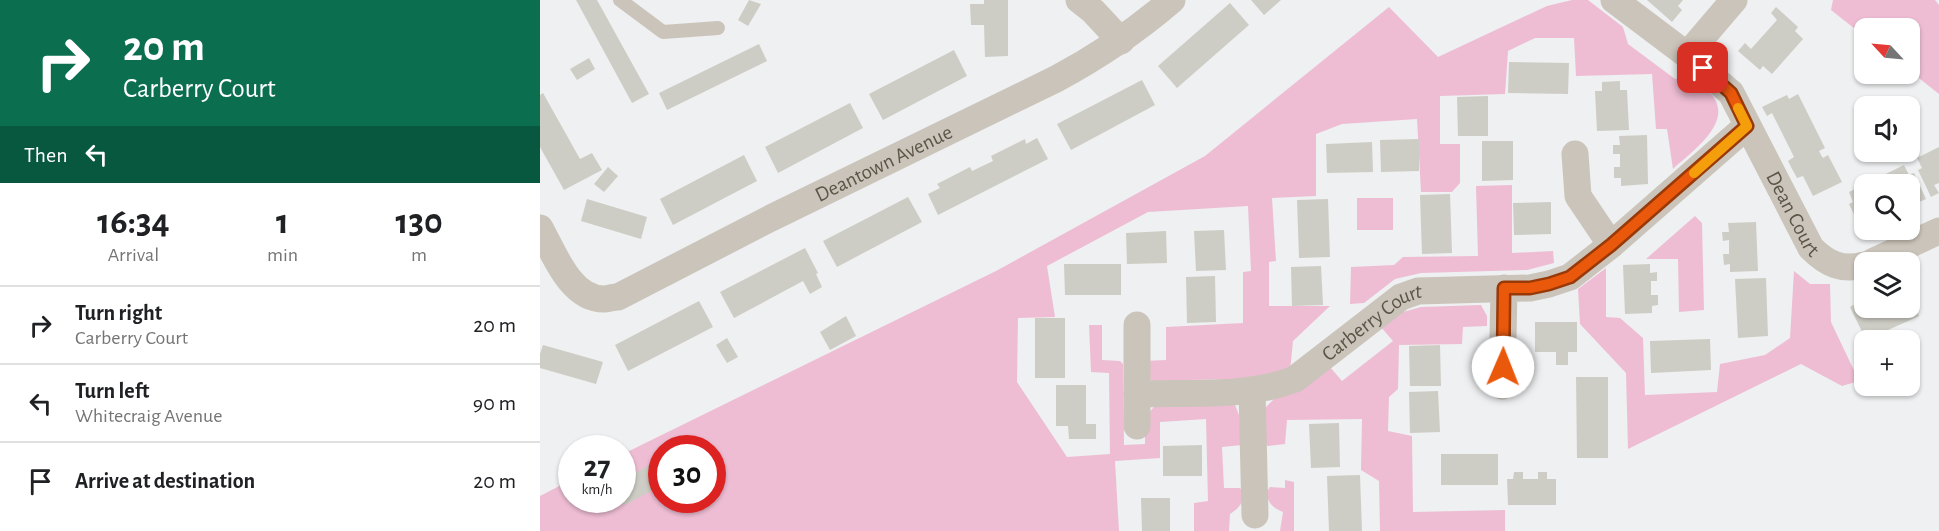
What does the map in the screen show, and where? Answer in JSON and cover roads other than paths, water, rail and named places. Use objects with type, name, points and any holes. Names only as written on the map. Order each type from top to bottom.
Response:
[{"type":"street","points":[[1079,0],[1093,11],[1121,41]]},
{"type":"street","name":"Deantown Avenue","points":[[540,228],[569,280],[584,293],[602,299],[618,297],[771,218],[1056,79],[1121,41],[1172,0]]},
{"type":"street","name":"Dean Court","points":[[1614,0],[1687,54],[1731,93],[1811,248],[1824,261],[1838,267],[1854,268]]},
{"type":"street","points":[[1687,54],[1734,0]]},
{"type":"street","name":"Carberry Court","points":[[1137,394],[1252,390],[1275,387],[1295,379],[1401,297],[1418,291],[1530,288],[1570,277],[1611,245],[1747,126]]},
{"type":"street","points":[[1575,154],[1578,196],[1611,245]]},
{"type":"street","points":[[1900,252],[1936,239]]},
{"type":"street","points":[[1502,386],[1504,288]]},
{"type":"street","points":[[1137,325],[1137,426]]},
{"type":"street","points":[[1252,390],[1255,515]]},
{"type":"lane","points":[[620,0],[663,32],[718,28]]}]
